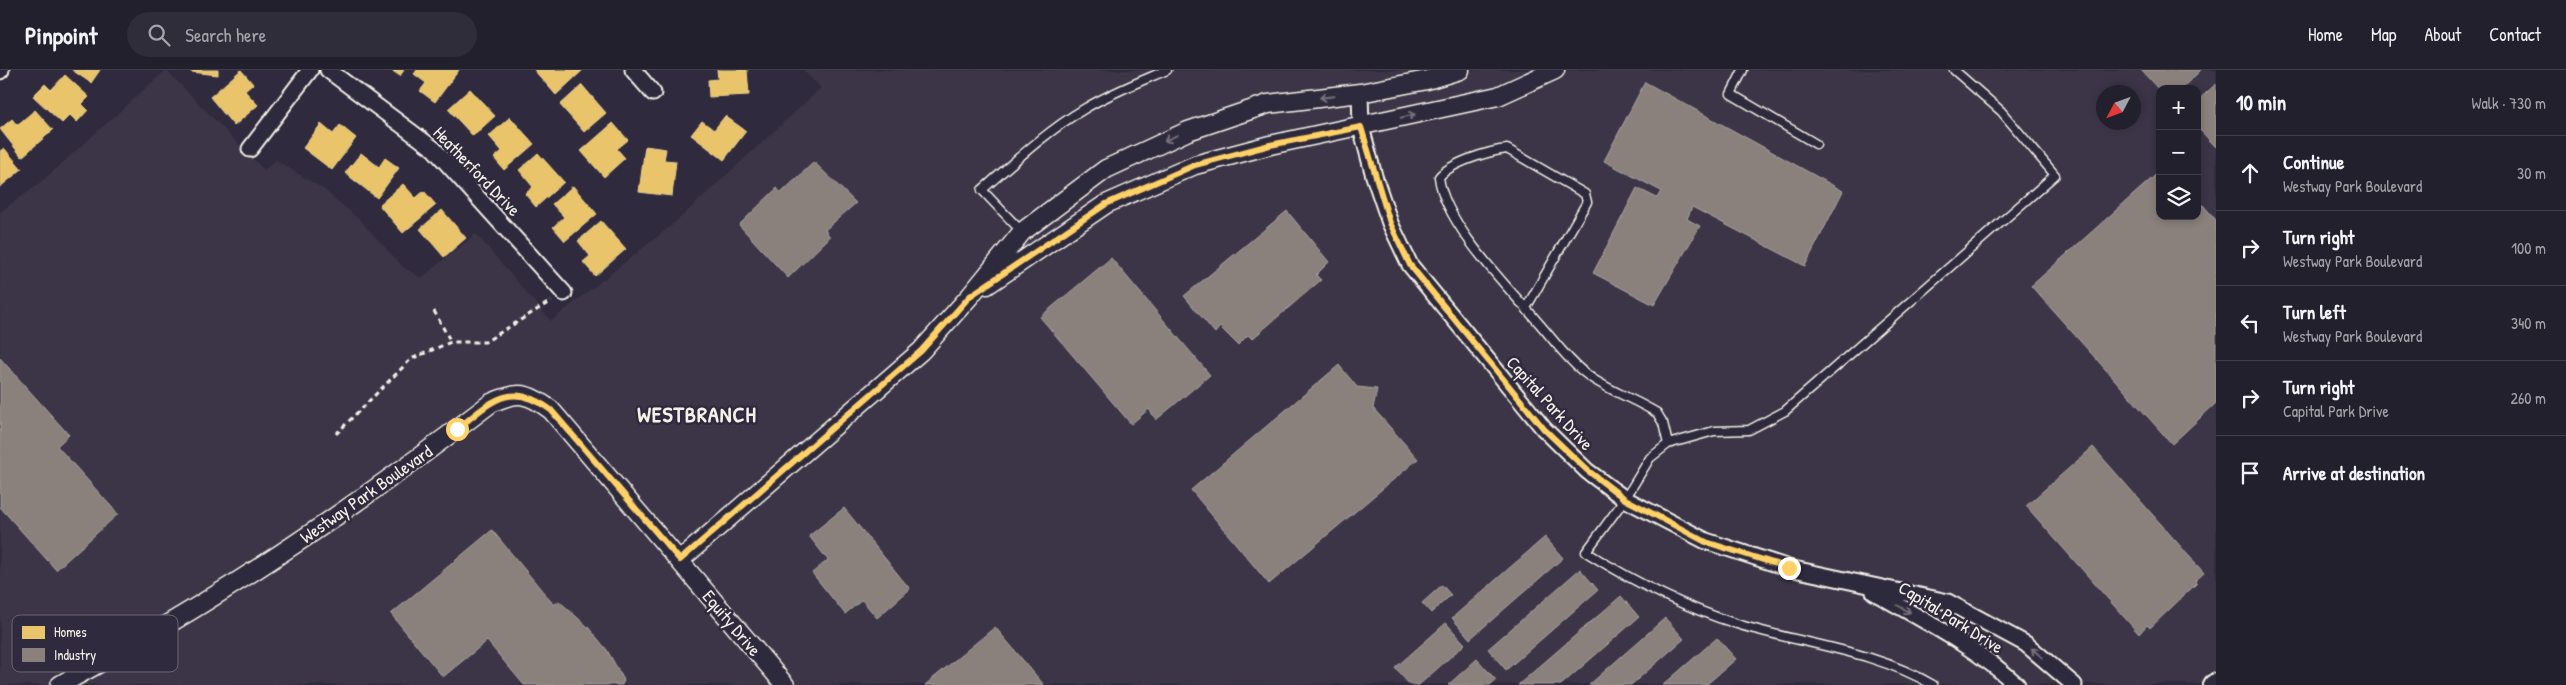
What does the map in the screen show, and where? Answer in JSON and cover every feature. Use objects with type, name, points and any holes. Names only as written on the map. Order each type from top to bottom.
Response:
[{"type":"street","points":[[250,149],[310,70]]},
{"type":"street","name":"Heatherford Drive","points":[[328,70],[434,149],[564,293]]},
{"type":"street","points":[[633,70],[653,93]]},
{"type":"street","points":[[680,560],[914,357],[970,296],[1022,232],[1106,169],[1188,130],[1268,104],[1360,94],[1428,80],[1460,70]]},
{"type":"street","points":[[970,296],[1106,204],[1195,165],[1270,145],[1361,127],[1498,96],[1555,70]]},
{"type":"street","name":"Capital Park Drive","points":[[1360,94],[1361,127],[1390,223],[1410,265],[1544,429],[1587,470],[1625,499],[1706,542],[1789,568],[1948,602],[2026,644],[2074,685]]},
{"type":"street","name":"Westway Park Boulevard","points":[[178,618],[298,543],[375,490],[491,403],[510,394],[527,396],[551,410],[680,560]]},
{"type":"street","name":"Equity Drive","points":[[680,560],[785,685]]},
{"type":"street","name":"Capital Park Drive","points":[[1862,585],[1937,628],[2006,674],[2017,685]]},
{"type":"street","name":"Westway Park Boulevard","points":[[60,685],[83,672]]},
{"type":"lane","points":[[1022,232],[982,190],[1039,141],[1083,110],[1128,86],[1167,70]]},
{"type":"lane","points":[[1742,70],[1731,94],[1816,144]]},
{"type":"lane","points":[[1933,685],[1890,664],[1738,624],[1689,607],[1638,584],[1586,552],[1625,499],[1650,458],[1668,444],[1714,432],[1749,430],[1784,411],[2055,175],[2001,111],[1954,70]]},
{"type":"lane","points":[[1526,308],[1587,202],[1585,194],[1507,149],[1498,150],[1446,168],[1439,177],[1440,190],[1467,237],[1526,308],[1576,366],[1592,379],[1657,413],[1663,423],[1668,444]]},
{"type":"path","points":[[336,434],[411,359],[450,342],[485,342],[564,293]]},
{"type":"path","points":[[434,311],[450,342]]},
{"type":"shaded area","points":[[166,70],[264,170],[276,160],[323,189],[359,219],[403,267],[421,278],[476,234],[551,321],[672,225],[821,88],[803,70],[2216,70],[2216,684],[0,685],[0,212],[41,182]]},
{"type":"building: Homes","points":[[72,70],[100,70],[91,83]]},
{"type":"building: Homes","points":[[191,70],[218,70],[218,75],[191,72]]},
{"type":"building: Homes","points":[[241,70],[253,84],[245,91],[258,105],[234,126],[210,97]]},
{"type":"building: Homes","points":[[391,70],[404,70],[400,76]]},
{"type":"building: Homes","points":[[417,70],[459,70],[435,102],[420,91],[426,83],[414,74]]},
{"type":"building: Homes","points":[[534,70],[583,70],[556,95]]},
{"type":"building: Homes","points":[[717,70],[747,70],[749,95],[709,97],[708,80],[718,79]]},
{"type":"building: Homes","points":[[65,75],[89,97],[82,104],[88,110],[77,122],[70,115],[62,123],[33,96],[45,84],[51,90]]},
{"type":"building: Homes","points":[[582,85],[606,113],[584,132],[560,105]]},
{"type":"building: Homes","points":[[470,89],[495,116],[473,136],[448,109]]},
{"type":"building: Homes","points":[[35,110],[53,130],[22,157],[0,129],[12,119],[17,125]]},
{"type":"building: Homes","points":[[725,116],[746,131],[724,160],[691,135],[702,121],[714,130]]},
{"type":"building: Homes","points":[[510,117],[534,144],[504,170],[494,158],[502,151],[489,136]]},
{"type":"building: Homes","points":[[613,123],[628,140],[617,149],[625,158],[604,177],[581,151]]},
{"type":"building: Homes","points":[[321,124],[333,134],[340,125],[356,138],[332,170],[303,148]]},
{"type":"building: Homes","points":[[645,146],[666,149],[664,160],[676,161],[672,196],[639,192]]},
{"type":"building: Homes","points":[[4,148],[22,169],[0,187],[0,151]]},
{"type":"building: Homes","points":[[361,153],[379,167],[385,158],[399,168],[377,198],[345,173]]},
{"type":"building: Homes","points":[[538,153],[564,182],[536,207],[525,194],[533,187],[519,170]]},
{"type":"building: Homes","points":[[403,184],[416,198],[424,191],[436,205],[403,233],[379,205]]},
{"type":"building: Homes","points":[[573,186],[597,214],[565,241],[553,227],[564,217],[552,204]]},
{"type":"building: Homes","points":[[442,210],[466,238],[444,257],[420,229]]},
{"type":"building: Homes","points":[[601,221],[626,249],[595,276],[583,262],[590,256],[578,241]]},
{"type":"building: Industry","points":[[2141,70],[2201,70],[2185,85],[2156,85],[2156,87]]},
{"type":"building: Industry","points":[[1645,82],[1843,191],[1805,266],[1692,207],[1687,219],[1700,226],[1654,305],[1593,273],[1637,188],[1657,198],[1661,191],[1604,161]]},
{"type":"building: Industry","points":[[2216,84],[2216,147],[2201,131],[2201,97]]},
{"type":"building: Industry","points":[[814,162],[856,203],[825,230],[830,237],[788,278],[739,225],[777,188],[781,193]]},
{"type":"building: Industry","points":[[2156,175],[2156,220],[2201,220],[2201,203],[2216,220],[2216,403],[2172,444],[2031,286]]},
{"type":"building: Industry","points":[[1287,211],[1329,262],[1316,275],[1321,280],[1252,339],[1248,335],[1238,345],[1220,327],[1215,333],[1184,296]]},
{"type":"building: Industry","points":[[1111,258],[1210,375],[1156,420],[1149,409],[1131,424],[1040,317]]},
{"type":"building: Industry","points":[[0,358],[69,435],[57,446],[118,514],[56,570],[0,507]]},
{"type":"building: Industry","points":[[1339,365],[1357,387],[1377,389],[1373,408],[1418,459],[1269,584],[1191,490]]},
{"type":"building: Industry","points":[[2093,447],[2204,573],[2195,581],[2197,583],[2150,628],[2147,625],[2139,634],[2026,506]]},
{"type":"building: Industry","points":[[844,508],[910,589],[877,618],[862,600],[845,614],[812,573],[828,560],[809,536]]},
{"type":"building: Industry","points":[[492,530],[554,605],[559,601],[588,627],[607,650],[624,680],[622,685],[524,685],[487,641],[443,677],[391,614]]},
{"type":"building: Industry","points":[[1545,537],[1563,558],[1470,639],[1452,618]]},
{"type":"building: Industry","points":[[1580,569],[1598,590],[1506,670],[1488,649]]},
{"type":"building: Industry","points":[[1442,585],[1451,595],[1431,613],[1422,603]]},
{"type":"building: Industry","points":[[1621,596],[1639,617],[1561,685],[1518,685]]},
{"type":"building: Industry","points":[[1665,618],[1684,639],[1631,685],[1589,685]]},
{"type":"building: Industry","points":[[1446,623],[1465,644],[1419,685],[1410,685],[1395,668]]},
{"type":"building: Industry","points":[[995,627],[1044,685],[925,685]]},
{"type":"building: Industry","points":[[1717,638],[1736,659],[1706,685],[1663,685]]},
{"type":"building: Industry","points":[[1477,659],[1496,680],[1490,685],[1448,685]]},
{"type":"district","name":"WESTBRANCH","points":[[697,414]]},
{"type":"route","points":[[457,429],[491,403],[510,394],[527,396],[538,400],[551,410],[680,560],[921,351],[970,296],[1106,204],[1195,165],[1270,145],[1361,127],[1374,176],[1390,223],[1410,265],[1446,312],[1544,429],[1587,470],[1625,499],[1706,542],[1789,568]]}]
